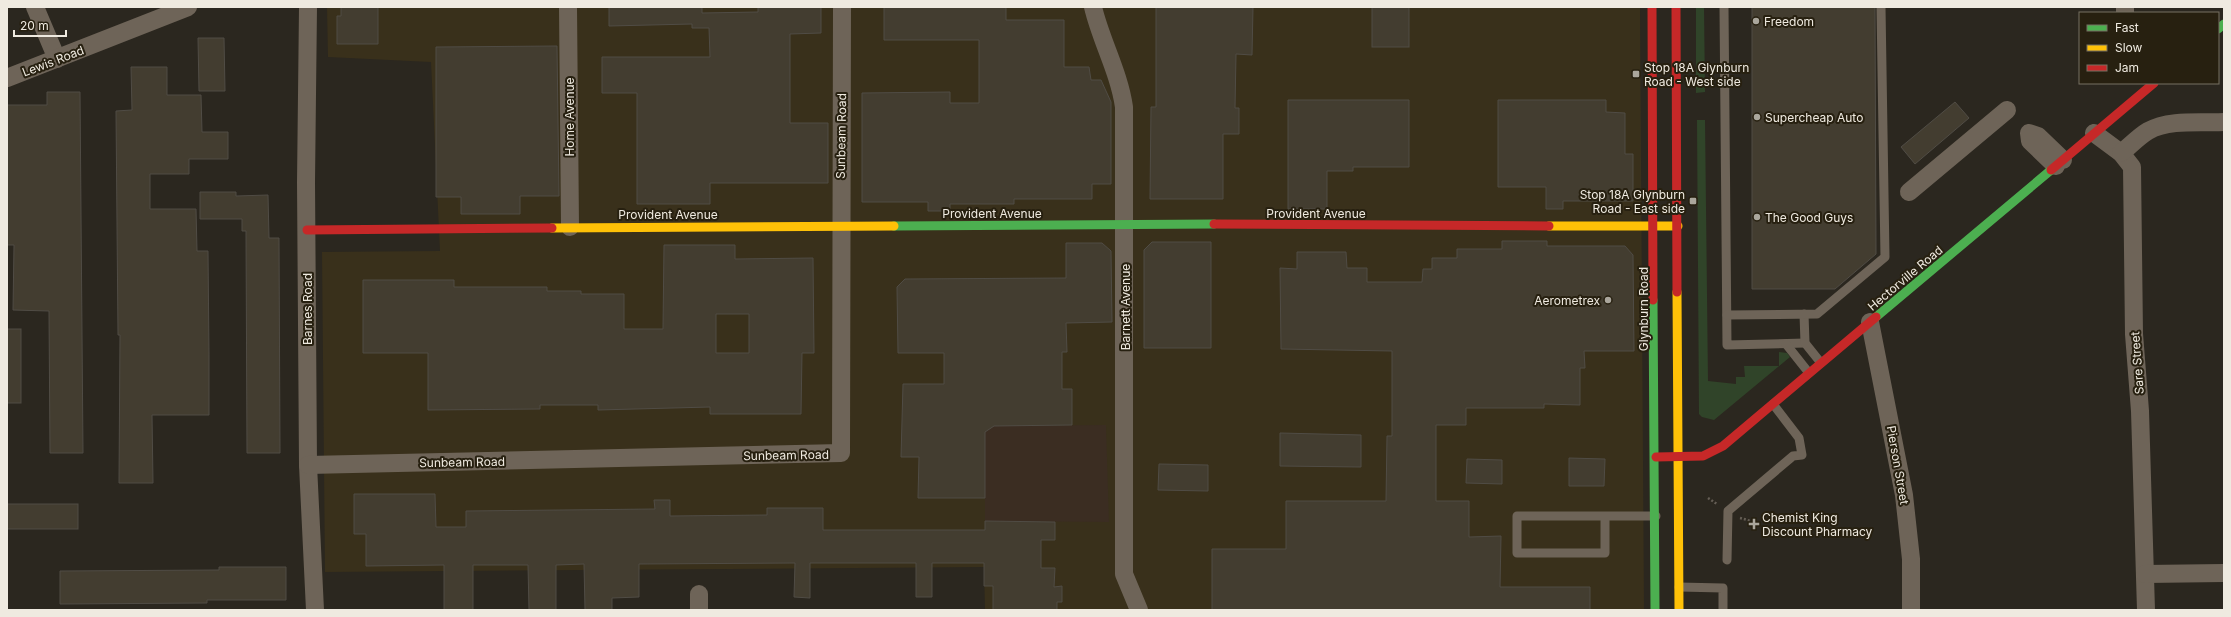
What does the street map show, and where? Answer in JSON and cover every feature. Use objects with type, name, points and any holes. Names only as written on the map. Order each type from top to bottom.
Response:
[{"type":"street","points":[[35,7],[57,59]]},
{"type":"street","name":"Lewis Road","points":[[7,78],[188,7]]},
{"type":"street","name":"Barnes Road","points":[[308,7],[308,465],[315,610]]},
{"type":"street","name":"Home Avenue","points":[[568,7],[570,227]]},
{"type":"street","name":"Sunbeam Road","points":[[308,465],[841,453],[840,226],[842,7]]},
{"type":"street","name":"Barnett Avenue","points":[[1093,7],[1107,52],[1122,89],[1124,107],[1124,574],[1139,610]]},
{"type":"street","name":"Glynburn Road","points":[[1652,7],[1655,226],[1656,610]]},
{"type":"street","points":[[1676,7],[1679,610]]},
{"type":"street","name":"Hectorville Road","points":[[1656,457],[1703,456],[1723,446],[2060,163],[2150,84]]},
{"type":"street","points":[[1908,192],[2007,110]]},
{"type":"street","points":[[2121,153],[2152,129],[2184,123],[2224,122]]},
{"type":"street","name":"Sare Street","points":[[2094,133],[2121,153],[2132,167],[2134,334],[2140,411],[2146,610]]},
{"type":"street","name":"Provident Avenue","points":[[307,230],[1125,224],[1678,226]]},
{"type":"street","name":"Pierson Street","points":[[1870,322],[1907,517],[1911,558],[1911,610]]},
{"type":"street","points":[[2145,574],[2224,573]]},
{"type":"lane","points":[[1724,7],[1727,346],[1805,344]]},
{"type":"lane","points":[[1727,315],[1817,314],[1885,257],[1881,7]]},
{"type":"lane","points":[[1804,314],[1805,344],[1821,363]]},
{"type":"lane","points":[[1786,344],[1809,374]]},
{"type":"lane","points":[[1727,560],[1728,511],[1793,456],[1802,455],[1799,438],[1773,404]]},
{"type":"lane","points":[[1605,516],[1605,553],[1517,553],[1517,516],[1605,516],[1656,516]]},
{"type":"lane","points":[[1679,588],[1723,588],[1722,610]]},
{"type":"path","points":[[1708,498],[1723,508]]},
{"type":"path","points":[[1737,518],[1751,522]]},
{"type":"shaded area","points":[[327,7],[1640,7],[1644,610],[985,610],[984,567],[325,572],[322,252],[440,251],[431,62],[328,57]]},
{"type":"shaded area","points":[[1106,425],[1109,522],[985,521],[985,426]]},
{"type":"green space","points":[[1696,7],[1704,7],[1705,92],[1696,93]]},
{"type":"green space","points":[[1697,120],[1705,120],[1708,381],[1736,384],[1736,377],[1745,377],[1744,366],[1779,366],[1779,352],[1787,353],[1790,357],[1714,420],[1702,417],[1699,414]]},
{"type":"building","points":[[341,7],[378,7],[378,44],[337,44],[337,16],[341,16]]},
{"type":"building","points":[[609,7],[702,7],[702,13],[758,12],[758,7],[821,7],[821,33],[790,34],[790,123],[828,123],[828,183],[710,183],[710,204],[637,204],[637,93],[602,93],[602,57],[710,57],[709,28],[692,28],[692,24],[609,26]]},
{"type":"building","points":[[884,7],[1006,7],[1006,20],[1064,20],[1064,67],[1089,67],[1091,80],[1101,80],[1111,102],[1111,184],[1092,184],[1092,199],[1014,199],[1014,204],[950,204],[950,211],[928,211],[928,202],[862,202],[862,93],[950,92],[950,103],[979,103],[979,40],[884,40]]},
{"type":"building","points":[[1156,7],[1253,7],[1252,55],[1236,54],[1235,108],[1239,108],[1239,134],[1223,134],[1223,199],[1150,199],[1151,107],[1156,107]]},
{"type":"building","points":[[1372,7],[1409,7],[1409,47],[1372,47]]},
{"type":"building","points":[[1752,7],[1875,7],[1876,254],[1835,289],[1752,289]]},
{"type":"building","points":[[198,38],[224,38],[225,91],[199,91]]},
{"type":"building","points":[[557,46],[559,196],[520,196],[520,214],[461,214],[461,197],[436,197],[436,47]]},
{"type":"building","points":[[131,67],[167,67],[167,95],[201,95],[202,132],[228,132],[228,159],[189,159],[189,174],[150,174],[150,209],[196,209],[197,251],[208,251],[209,415],[152,415],[153,483],[119,483],[120,335],[118,335],[116,111],[132,110]]},
{"type":"building","points":[[47,92],[80,92],[83,453],[50,453],[49,311],[13,310],[14,245],[7,245],[7,105],[47,105]]},
{"type":"building","points":[[1288,100],[1409,100],[1409,167],[1353,167],[1353,171],[1327,171],[1327,209],[1288,209]]},
{"type":"building","points":[[1498,100],[1606,100],[1606,112],[1625,113],[1625,154],[1633,154],[1633,201],[1563,201],[1563,209],[1546,209],[1546,187],[1498,187]]},
{"type":"building","points":[[1955,102],[1969,118],[1915,164],[1901,147]]},
{"type":"building","points":[[200,192],[236,192],[236,196],[268,195],[269,238],[279,238],[280,453],[247,453],[246,231],[242,231],[242,219],[200,219]]},
{"type":"building","points":[[1502,241],[1547,241],[1547,246],[1625,246],[1633,255],[1634,351],[1584,351],[1585,368],[1580,368],[1580,405],[1544,404],[1544,408],[1466,408],[1466,425],[1436,425],[1436,501],[1469,501],[1469,537],[1501,536],[1500,587],[1590,587],[1590,610],[1212,610],[1212,549],[1286,549],[1286,501],[1386,501],[1387,436],[1392,436],[1392,351],[1281,349],[1280,268],[1297,269],[1297,252],[1346,252],[1347,268],[1367,268],[1367,282],[1422,282],[1423,269],[1432,269],[1432,258],[1457,258],[1457,249],[1502,249]]},
{"type":"building","points":[[1152,242],[1211,242],[1211,348],[1144,348],[1144,250]]},
{"type":"building","points":[[1066,243],[1102,243],[1111,251],[1112,322],[1066,323],[1067,352],[1062,352],[1062,389],[1072,389],[1072,425],[994,426],[985,432],[985,498],[918,498],[919,457],[901,457],[903,384],[944,384],[944,353],[898,353],[897,287],[905,279],[1066,278]]},
{"type":"building","points":[[664,245],[735,245],[735,259],[813,258],[814,353],[802,353],[801,414],[710,414],[710,407],[598,410],[598,405],[540,405],[540,409],[428,410],[428,353],[363,353],[363,280],[454,280],[454,287],[547,287],[547,291],[581,291],[581,294],[624,294],[624,329],[663,329]],"holes":[[[716,314],[749,314],[749,353],[716,353]]]},
{"type":"building","points":[[7,329],[21,329],[21,403],[7,403]]},
{"type":"building","points":[[1280,433],[1361,435],[1361,467],[1280,466]]},
{"type":"building","points":[[1569,458],[1605,459],[1604,486],[1569,486]]},
{"type":"building","points":[[1467,459],[1502,460],[1502,484],[1466,483]]},
{"type":"building","points":[[1159,464],[1208,465],[1208,491],[1158,490]]},
{"type":"building","points":[[354,494],[435,494],[436,527],[466,527],[466,511],[655,509],[654,500],[670,500],[670,516],[767,515],[767,508],[823,508],[823,530],[985,530],[985,521],[1055,522],[1055,540],[1041,540],[1041,568],[1055,568],[1054,587],[1062,586],[1062,602],[1057,602],[1057,610],[993,610],[993,586],[984,586],[984,563],[932,563],[932,597],[916,597],[916,563],[810,563],[810,598],[794,597],[795,563],[639,564],[639,597],[612,598],[612,610],[585,610],[584,564],[556,565],[556,610],[529,610],[528,565],[473,565],[473,610],[444,610],[444,565],[366,566],[366,534],[354,534]]},
{"type":"building","points":[[7,504],[78,504],[78,529],[7,529]]},
{"type":"building","points":[[219,567],[286,567],[286,600],[207,600],[207,603],[60,604],[60,571],[219,570]]},
{"type":"traffic: fast","points":[[2219,28],[2224,24]]},
{"type":"traffic: fast","points":[[1876,317],[2051,170]]},
{"type":"traffic: fast","points":[[894,226],[1214,224]]},
{"type":"traffic: fast","points":[[1653,300],[1655,610]]},
{"type":"traffic: slow","points":[[552,228],[894,226]]},
{"type":"traffic: slow","points":[[1549,226],[1678,226]]},
{"type":"traffic: slow","points":[[1677,292],[1679,610]]},
{"type":"traffic: jam","points":[[1652,7],[1653,300]]},
{"type":"traffic: jam","points":[[1676,7],[1677,292]]},
{"type":"traffic: jam","points":[[2051,170],[2153,84]]},
{"type":"traffic: jam","points":[[1214,224],[1549,226]]},
{"type":"traffic: jam","points":[[307,230],[552,228]]},
{"type":"traffic: jam","points":[[1656,457],[1703,456],[1723,446],[1876,317]]},
{"type":"place","name":"Freedom","points":[[1756,21]]},
{"type":"place","name":"Stop 18A Glynburn Road - West side","points":[[1636,74]]},
{"type":"place","name":"Supercheap Auto","points":[[1757,117]]},
{"type":"place","name":"Stop 18A Glynburn Road - East side","points":[[1693,201]]},
{"type":"place","name":"The Good Guys","points":[[1757,217]]},
{"type":"place","name":"Aerometrex","points":[[1608,300]]},
{"type":"place","name":"Chemist King Discount Pharmacy","points":[[1754,524]]}]
